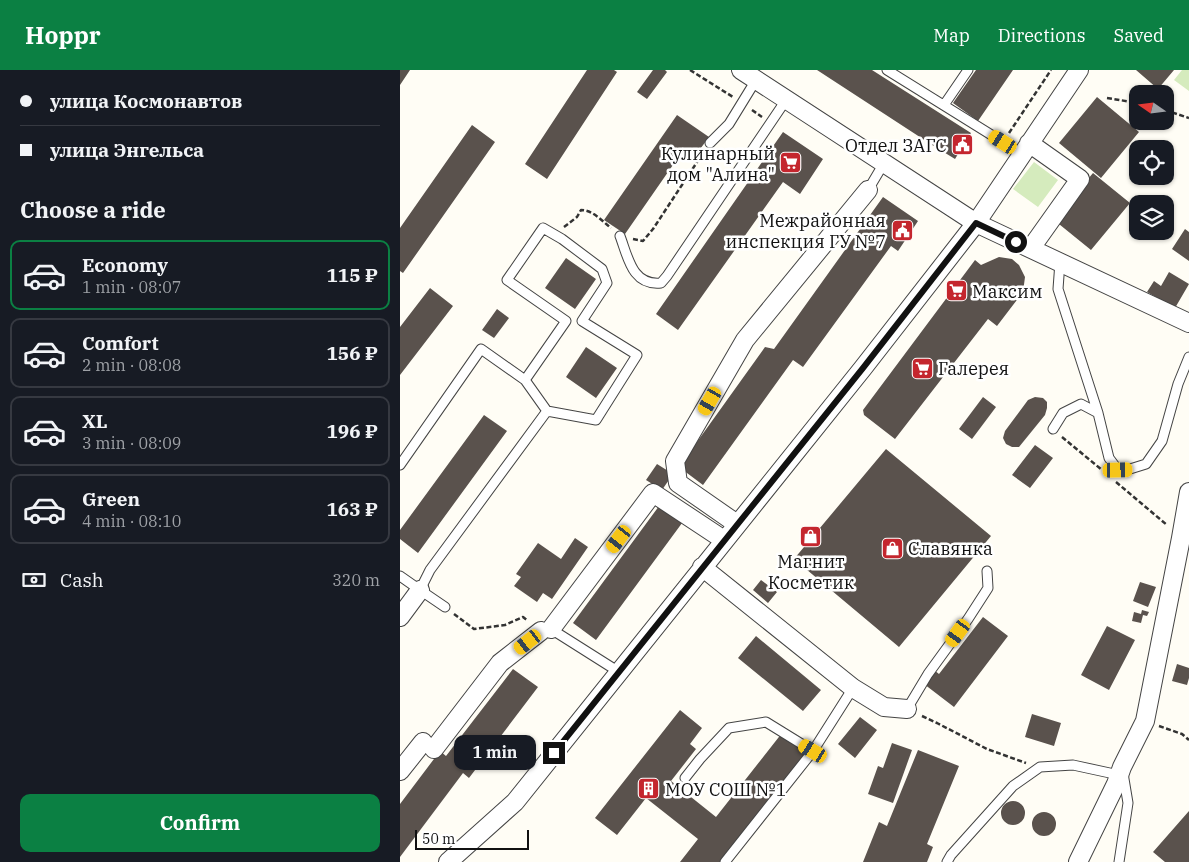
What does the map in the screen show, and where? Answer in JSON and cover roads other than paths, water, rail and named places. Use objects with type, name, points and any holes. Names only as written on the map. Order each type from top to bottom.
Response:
[{"type":"street","points":[[448,862],[515,802],[863,368],[976,223],[1079,70]]},
{"type":"street","points":[[748,75],[976,223],[1189,323]]},
{"type":"street","points":[[1026,149],[1080,179],[1031,248]]},
{"type":"street","points":[[737,524],[678,483],[675,461],[745,340],[868,190]]},
{"type":"street","points":[[1078,862],[1145,721],[1189,492]]},
{"type":"street","points":[[400,771],[429,746],[500,663],[546,630],[653,493],[724,540]]},
{"type":"street","points":[[702,567],[853,688],[884,707],[907,709]]},
{"type":"street","points":[[400,617],[420,590]]},
{"type":"lane","points":[[887,70],[1003,142],[1026,149]]},
{"type":"lane","points":[[944,105],[968,70]]},
{"type":"lane","points":[[710,143],[729,124],[742,102],[748,75]]},
{"type":"lane","points":[[620,236],[632,270],[641,279],[654,284],[661,283],[786,100]]},
{"type":"lane","points":[[868,190],[884,163]]},
{"type":"lane","points":[[400,465],[480,349],[525,380],[547,411],[596,420],[637,355],[582,321],[566,321],[507,280],[543,228],[562,239],[602,269],[607,283],[582,321]]},
{"type":"lane","points":[[1060,262],[1058,288],[1098,413],[1109,458],[1118,470],[1130,469],[1146,464],[1162,441],[1178,384],[1189,357]]},
{"type":"lane","points":[[525,380],[566,321]]},
{"type":"lane","points":[[1053,429],[1063,413],[1082,404],[1098,413]]},
{"type":"lane","points":[[420,590],[430,570],[547,411]]},
{"type":"lane","points":[[907,709],[928,674],[988,588],[987,571]]},
{"type":"lane","points":[[400,576],[445,607]]},
{"type":"lane","points":[[546,630],[619,672]]},
{"type":"lane","points":[[725,862],[813,751],[853,688]]},
{"type":"lane","points":[[685,778],[729,728],[766,722],[813,751]]},
{"type":"lane","points":[[947,862],[1014,786],[1040,767],[1073,765],[1121,771],[1128,802],[1119,862]]},
{"type":"place","name":"Отдел ЗАГС","points":[[963,145]]},
{"type":"place","name":"Кулинарный дом \"Алина\"","points":[[791,163]]},
{"type":"place","name":"Межрайонная инспекция ГУ №7","points":[[902,230]]},
{"type":"place","name":"Максим","points":[[956,291]]},
{"type":"place","name":"Галерея","points":[[922,368]]},
{"type":"place","name":"Магнит Косметик","points":[[811,536]]},
{"type":"place","name":"Славянка","points":[[892,548]]},
{"type":"place","name":"МОУ СОШ №1","points":[[649,789]]}]
